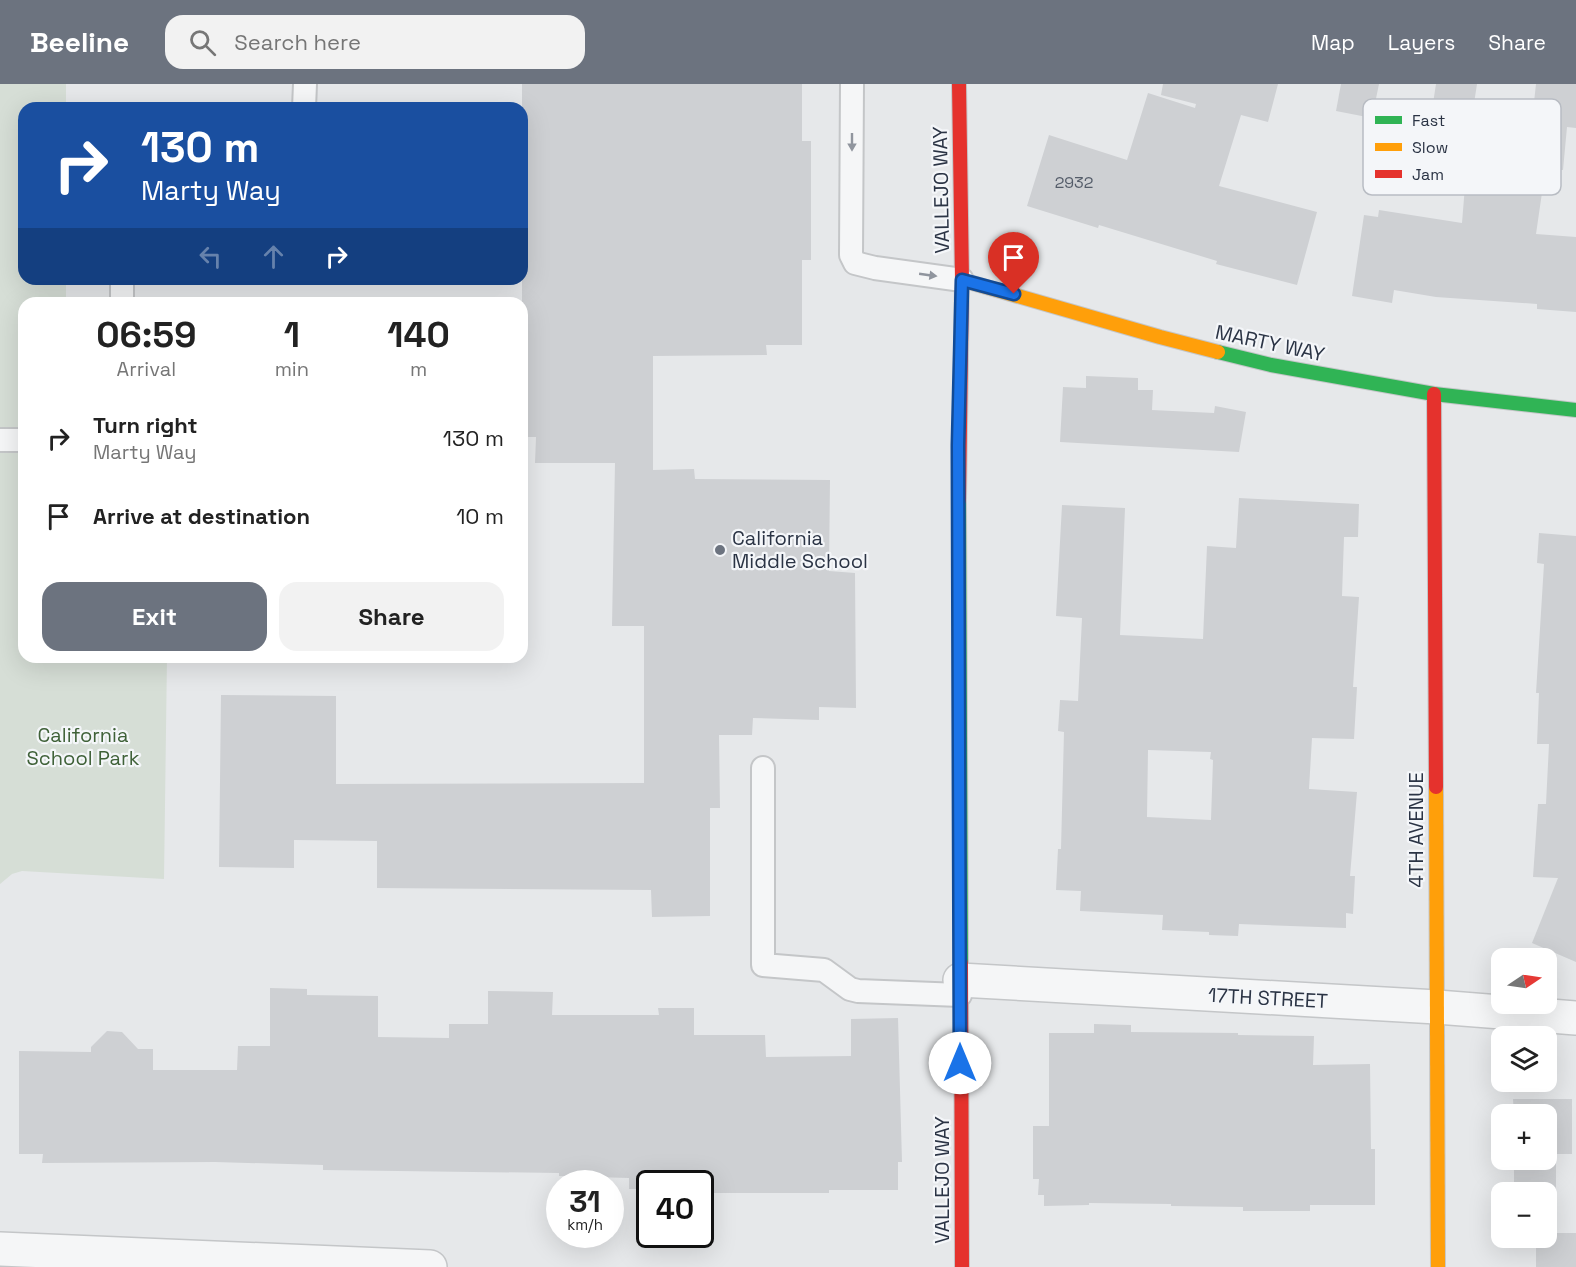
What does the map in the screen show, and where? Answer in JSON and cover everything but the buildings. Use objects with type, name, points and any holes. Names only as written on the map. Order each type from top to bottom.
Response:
[{"type":"street","name":"VALLEJO WAY","points":[[959,84],[962,280],[958,445],[962,1267]]},
{"type":"street","name":"MARTY WAY","points":[[962,280],[1160,338],[1271,365],[1434,394],[1576,410]]},
{"type":"street","name":"4TH AVENUE","points":[[1434,394],[1438,1267]]},
{"type":"street","name":"17TH STREET","points":[[960,987],[1437,1008],[1576,1018]]},
{"type":"street","points":[[0,1249],[430,1267]]},
{"type":"lane","points":[[304,102],[305,84]]},
{"type":"lane","points":[[852,84],[851,255],[855,262],[875,268],[962,280]]},
{"type":"lane","points":[[0,440],[18,440]]},
{"type":"lane","points":[[763,768],[763,965],[824,970],[850,989],[858,992],[960,987]]},
{"type":"green space","name":"California School Park","points":[[0,84],[66,84],[66,102],[18,102],[18,285],[66,285],[66,297],[18,297],[18,663],[167,663],[164,879],[22,871],[12,874],[0,884]]},
{"type":"traffic: fast","points":[[1218,352],[1271,365],[1434,394],[1576,410]]},
{"type":"traffic: fast","points":[[959,500],[961,963]]},
{"type":"traffic: slow","points":[[962,280],[1218,352]]},
{"type":"traffic: slow","points":[[1436,787],[1438,1267]]},
{"type":"traffic: jam","points":[[959,84],[962,280],[959,500]]},
{"type":"traffic: jam","points":[[1434,394],[1436,787]]},
{"type":"traffic: jam","points":[[961,963],[962,1267]]},
{"type":"place","name":"California Middle School","points":[[720,550]]},
{"type":"route","points":[[960,1063],[958,445],[962,280],[1014,294]]}]
